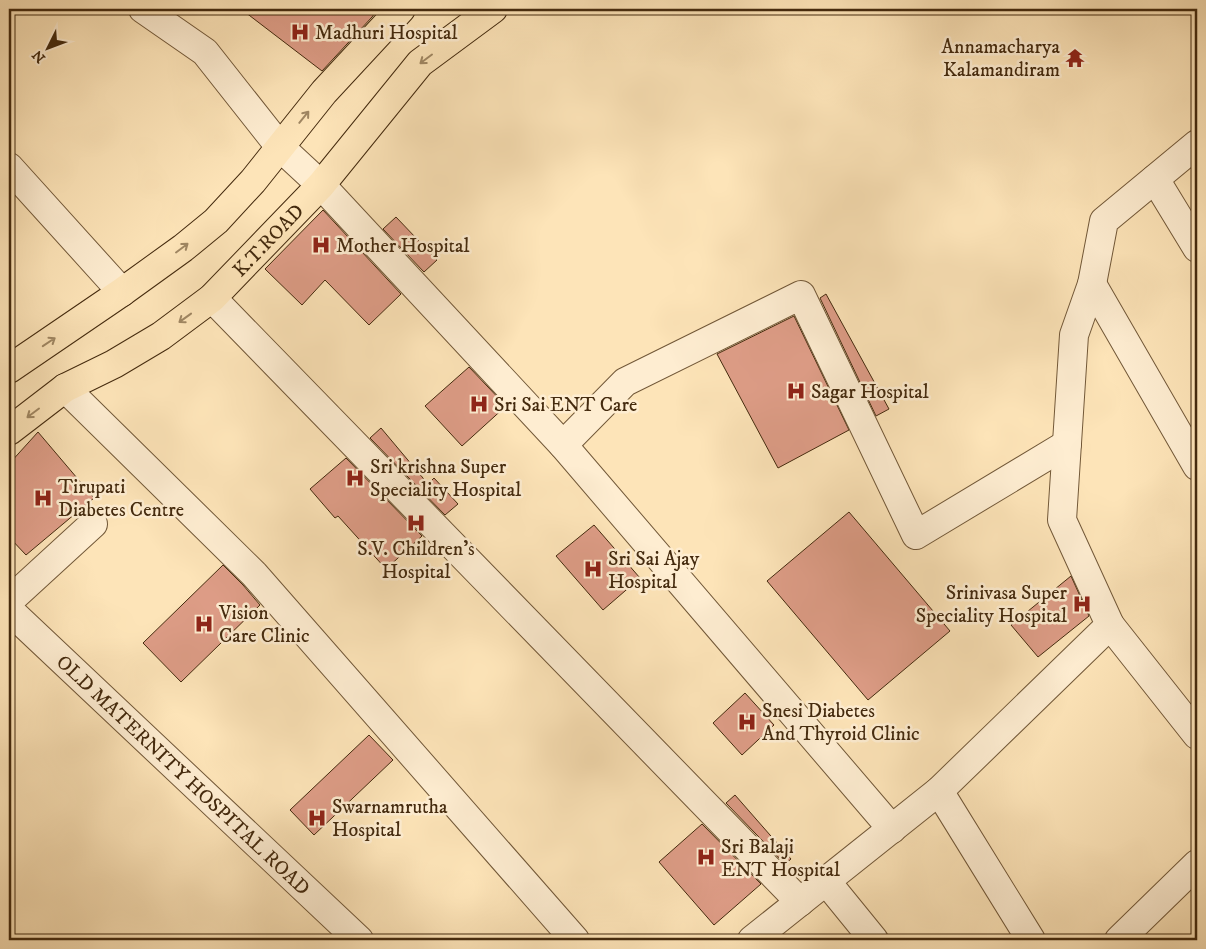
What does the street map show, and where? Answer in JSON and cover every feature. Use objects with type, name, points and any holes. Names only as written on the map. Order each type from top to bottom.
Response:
[{"type":"main road","points":[[9,369],[122,292],[183,248],[216,221],[253,181],[324,92],[401,9]]},
{"type":"main road","name":"K.T.ROAD","points":[[9,431],[65,388],[114,364],[161,336],[212,298],[321,185],[420,63],[493,9]]},
{"type":"street","points":[[143,9],[205,52],[280,147],[321,185],[563,444],[892,829]]},
{"type":"street","points":[[1197,144],[1104,221],[1092,284],[1074,335],[1062,520],[1110,625],[1197,735]]},
{"type":"street","points":[[9,167],[122,292]]},
{"type":"street","points":[[1155,180],[1197,248]]},
{"type":"street","points":[[1092,284],[1197,466]]},
{"type":"street","points":[[563,444],[626,382],[802,295],[916,535],[1067,444]]},
{"type":"street","points":[[212,298],[800,902]]},
{"type":"street","points":[[65,388],[254,574],[575,940]]},
{"type":"street","points":[[9,601],[93,524]]},
{"type":"street","name":"OLD MATERNITY HOSPITAL ROAD","points":[[9,610],[359,940]]},
{"type":"street","points":[[752,940],[939,791],[1110,625]]},
{"type":"street","points":[[939,791],[1031,940]]},
{"type":"street","points":[[1119,940],[1197,864]]},
{"type":"street","points":[[826,881],[874,940]]},
{"type":"building","points":[[241,9],[378,9],[322,71]]},
{"type":"building","points":[[323,210],[401,294],[369,325],[325,280],[302,305],[265,269]]},
{"type":"building","points":[[396,217],[437,260],[424,272],[383,229]]},
{"type":"building","points":[[826,294],[889,409],[876,416],[820,298]]},
{"type":"building","points":[[794,316],[849,430],[778,468],[717,354]]},
{"type":"building","points":[[469,367],[506,406],[462,446],[425,406]]},
{"type":"building","points":[[381,428],[428,484],[434,478],[458,504],[445,515],[370,438]]},
{"type":"building","points":[[38,432],[94,498],[26,555],[9,537],[9,464]]},
{"type":"building","points":[[346,458],[422,536],[386,569],[338,516],[335,518],[310,489]]},
{"type":"building","points":[[849,512],[950,631],[868,700],[767,581]]},
{"type":"building","points":[[594,525],[640,578],[603,610],[556,556]]},
{"type":"building","points":[[223,565],[260,605],[181,682],[143,643]]},
{"type":"building","points":[[1071,576],[1089,616],[1038,657],[1011,625]]},
{"type":"building","points":[[745,693],[774,725],[742,755],[713,723]]},
{"type":"building","points":[[369,735],[393,760],[314,835],[290,810]]},
{"type":"building","points":[[735,795],[791,859],[785,864],[726,803]]},
{"type":"building","points":[[702,824],[761,884],[714,925],[659,862]]},
{"type":"place","name":"Madhuri Hospital","points":[[300,32]]},
{"type":"place","name":"Annamacharya Kalamandiram","points":[[1075,58]]},
{"type":"place","name":"Mother Hospital","points":[[321,245]]},
{"type":"place","name":"Sagar Hospital","points":[[796,391]]},
{"type":"place","name":"Sri Sai ENT Care","points":[[479,404]]},
{"type":"place","name":"Sri krishna Super Speciality Hospital","points":[[355,478]]},
{"type":"place","name":"Tirupati Diabetes Centre","points":[[43,498]]},
{"type":"place","name":"S.V. Children's Hospital","points":[[416,523]]},
{"type":"place","name":"Sri Sai Ajay Hospital","points":[[593,569]]},
{"type":"place","name":"Srinivasa Super Speciality Hospital","points":[[1082,604]]},
{"type":"place","name":"Vision Care Clinic","points":[[204,624]]},
{"type":"place","name":"Snesi Diabetes And Thyroid Clinic","points":[[747,722]]},
{"type":"place","name":"Swarnamrutha Hospital","points":[[317,818]]},
{"type":"place","name":"Sri Balaji ENT Hospital","points":[[706,857]]}]
